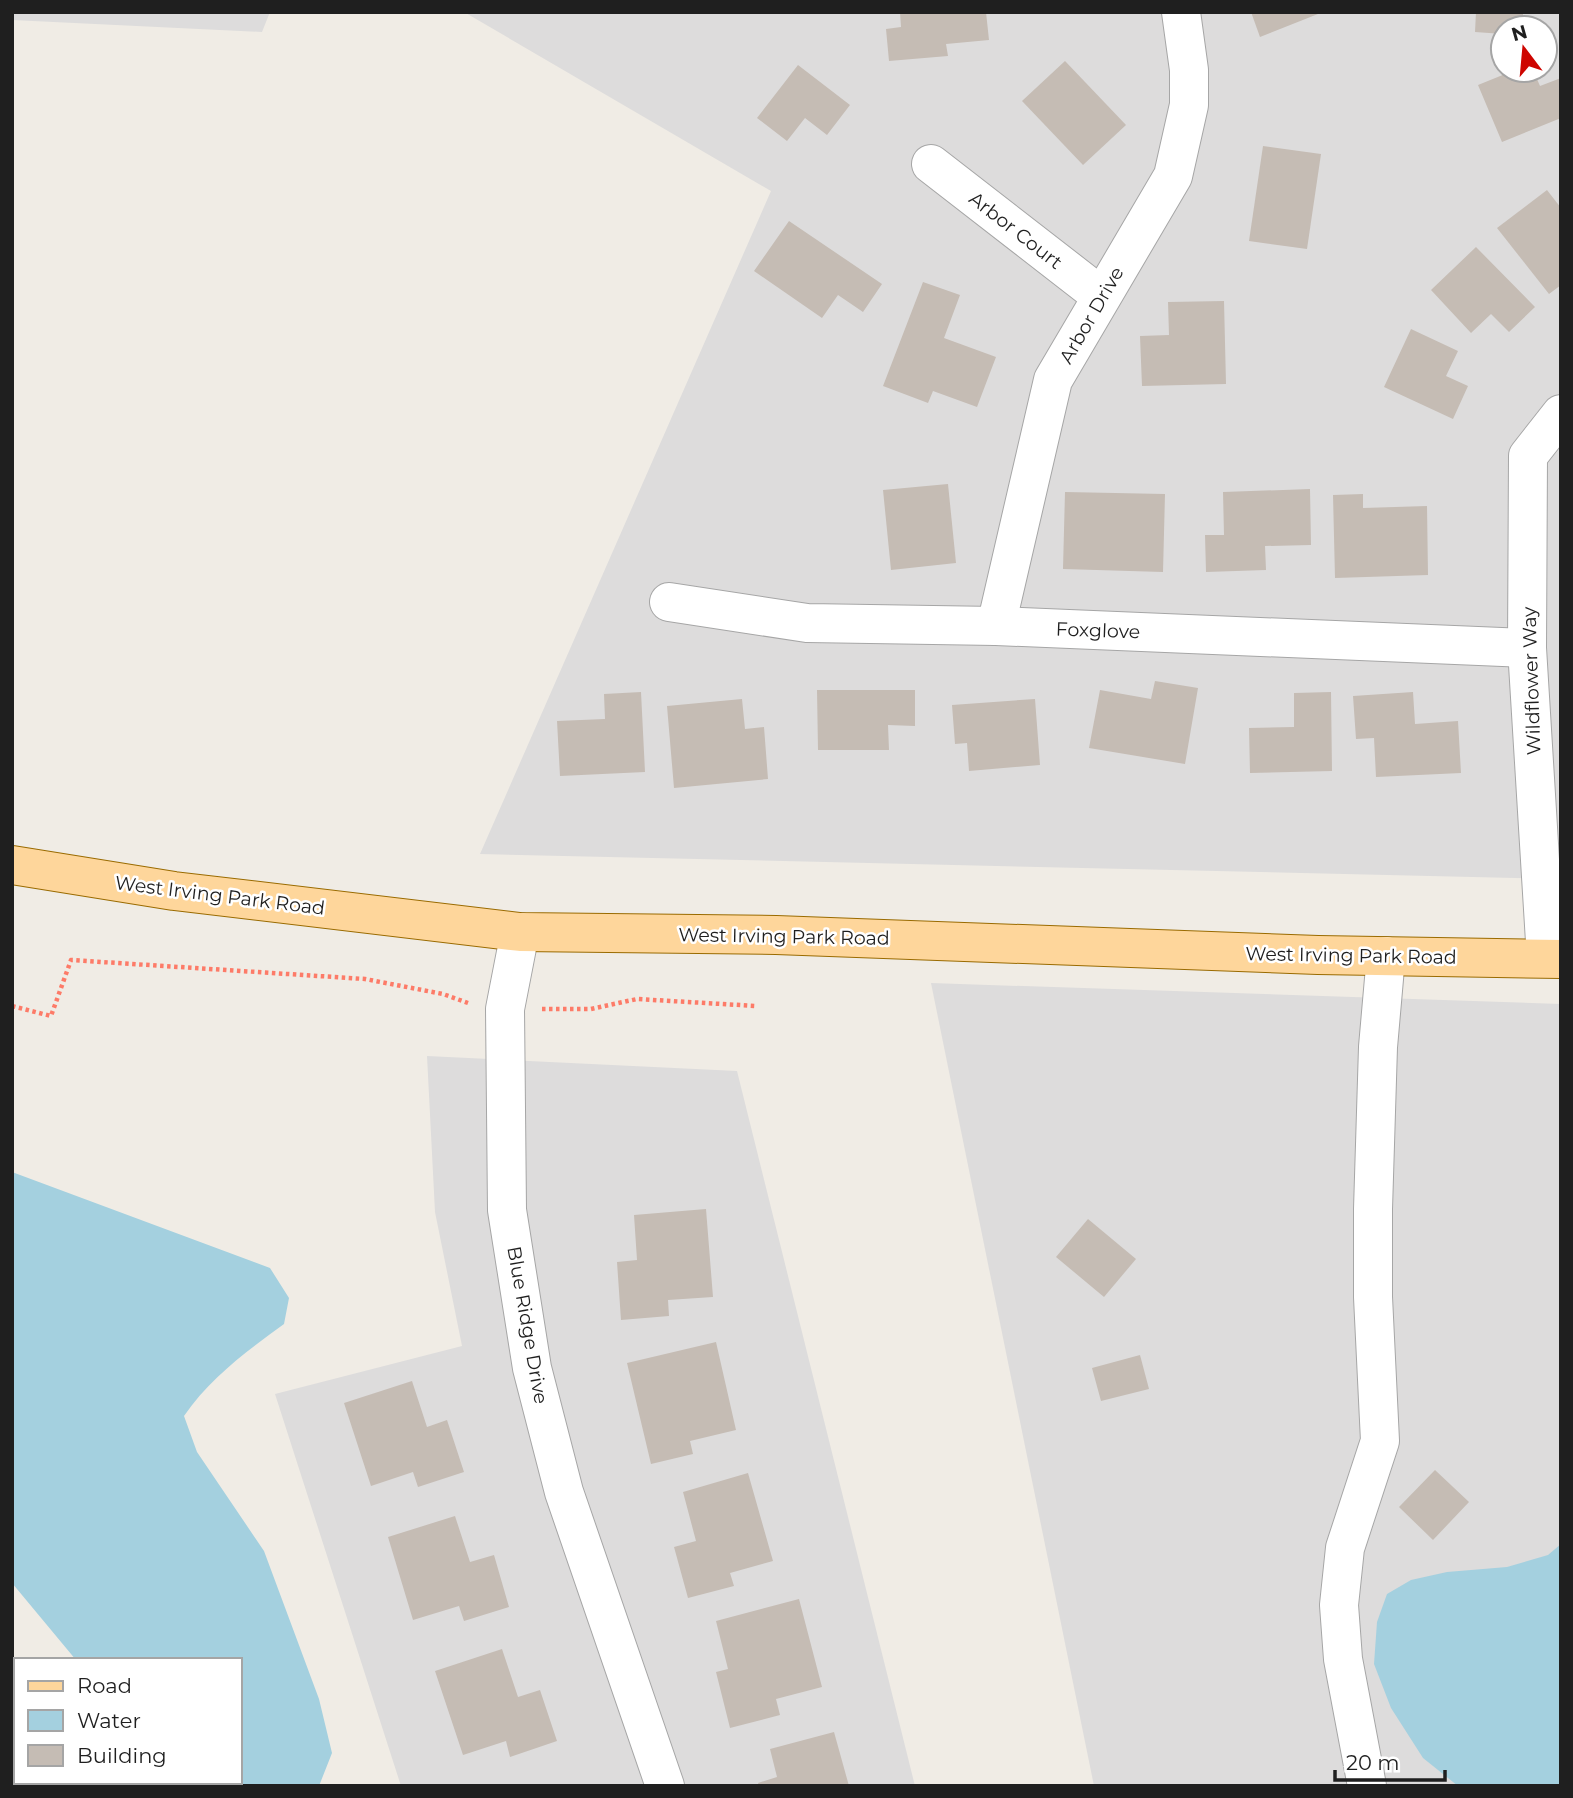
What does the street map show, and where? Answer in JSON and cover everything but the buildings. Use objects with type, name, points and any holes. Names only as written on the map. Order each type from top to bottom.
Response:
[{"type":"main road","name":"West Irving Park Road","points":[[12,865],[174,891],[520,932],[776,935],[1386,956],[1553,958]]},
{"type":"street","name":"Arbor Drive","points":[[996,626],[1053,380],[1173,176],[1189,105],[1189,70],[1181,12]]},
{"type":"street","name":"Arbor Court","points":[[931,164],[1101,296]]},
{"type":"street","name":"Wildflower Way","points":[[1553,958],[1527,648],[1528,456],[1561,414]]},
{"type":"street","name":"Foxglove","points":[[670,602],[807,623],[996,626],[1527,648]]},
{"type":"street","name":"Blue Ridge Drive","points":[[520,932],[505,1009],[507,1210],[532,1368],[564,1492],[665,1786]]},
{"type":"street","points":[[1367,1786],[1343,1659],[1339,1605],[1345,1548],[1380,1441],[1373,1297],[1373,1209],[1378,1047],[1386,956]]},
{"type":"path","points":[[12,1006],[51,1016],[71,960],[365,979],[505,1009],[591,1009],[637,999],[756,1006]]},
{"type":"shaded area","points":[[12,12],[270,12],[262,32],[12,20]]},
{"type":"shaded area","points":[[464,12],[1561,12],[1561,879],[480,854],[771,191]]},
{"type":"shaded area","points":[[931,983],[1561,1004],[1561,1786],[1094,1786]]},
{"type":"shaded area","points":[[427,1056],[737,1071],[915,1786],[401,1786],[275,1394],[462,1346],[435,1212]]},
{"type":"shaded area","points":[[12,1662],[14,1784],[123,1786],[12,1786]]},
{"type":"water","points":[[12,1172],[270,1268],[289,1298],[284,1324],[217,1377],[184,1416],[197,1452],[264,1551],[319,1699],[332,1753],[319,1786],[182,1786],[180,1784],[242,1784],[242,1658],[74,1658],[12,1583]]},
{"type":"water","points":[[1561,1544],[1561,1786],[1458,1786],[1423,1758],[1391,1708],[1374,1664],[1377,1622],[1387,1594],[1411,1580],[1447,1572],[1507,1567],[1548,1555]]}]
